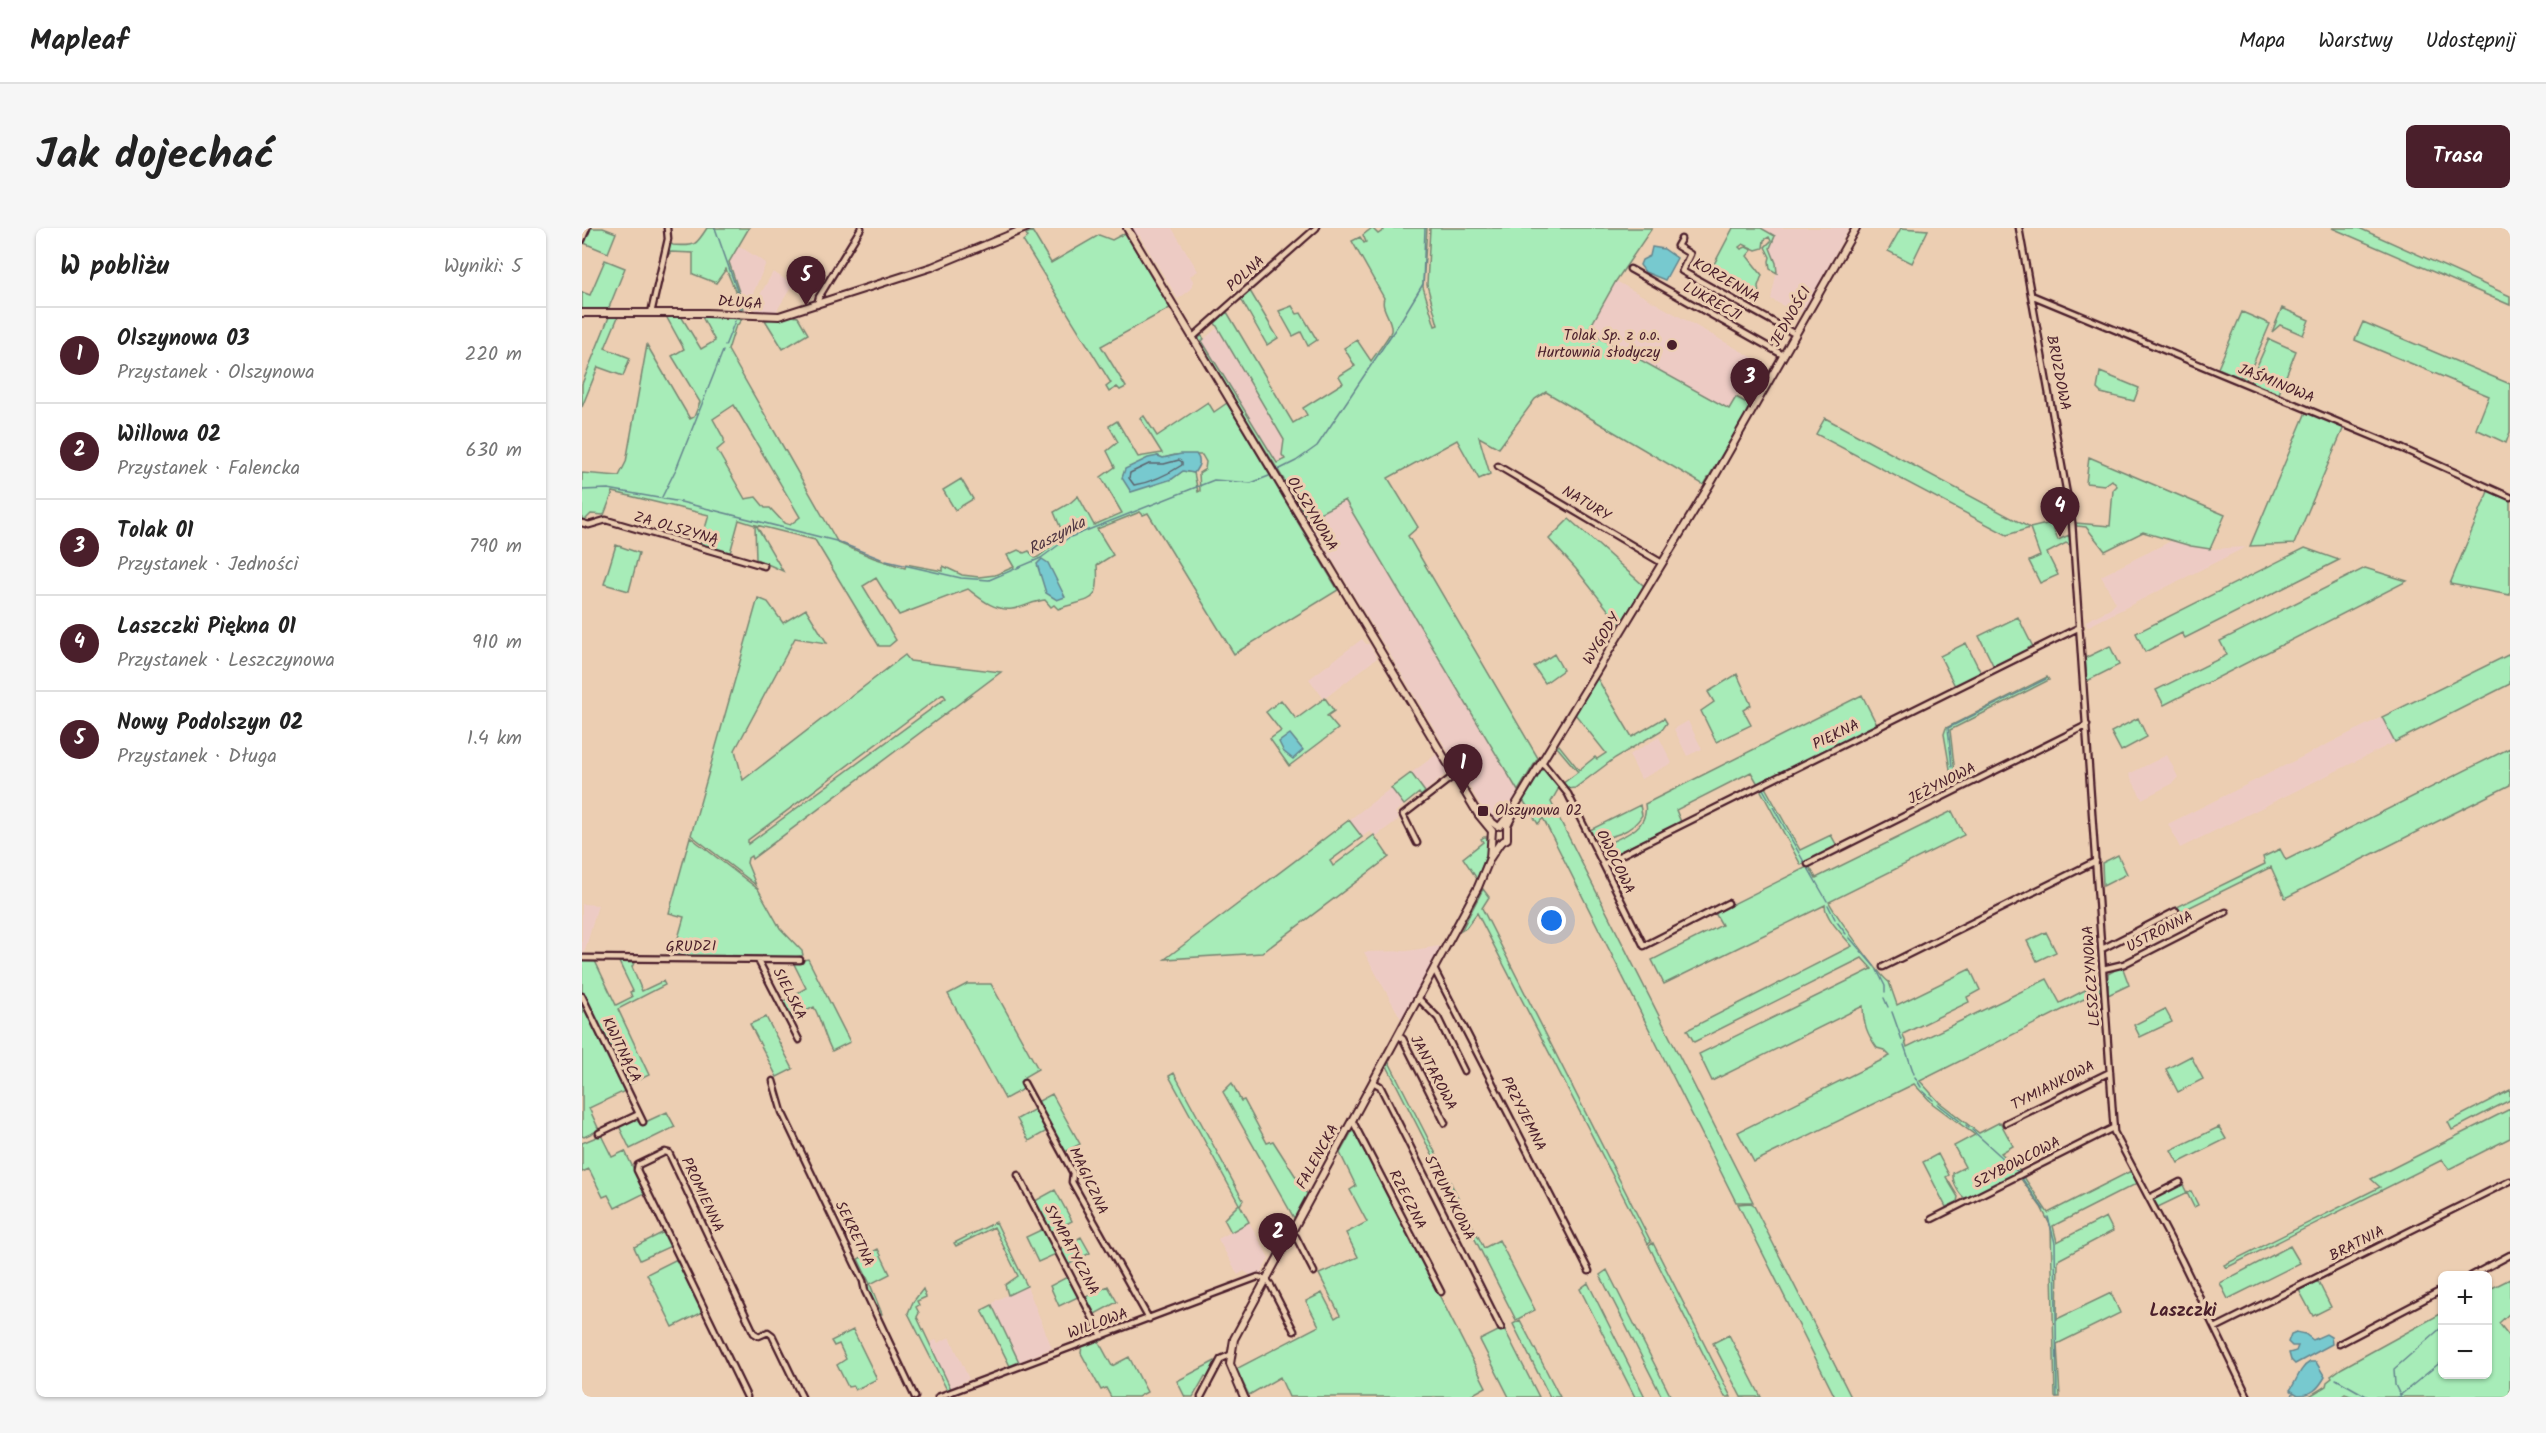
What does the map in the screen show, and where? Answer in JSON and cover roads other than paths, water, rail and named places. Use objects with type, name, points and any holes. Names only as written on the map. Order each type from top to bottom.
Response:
[{"type":"street","points":[[582,240],[587,228]]},
{"type":"street","points":[[651,313],[668,239],[667,228]]},
{"type":"street","points":[[817,305],[819,297],[861,228]]},
{"type":"street","name":"DŁUGA","points":[[582,314],[707,313],[766,317],[791,313],[932,267],[1026,228]]},
{"type":"street","name":"OLSZYNOWA","points":[[1127,228],[1478,812],[1496,827],[1507,830]]},
{"type":"street","name":"POLNA","points":[[1192,338],[1316,228]]},
{"type":"street","name":"JEDNOŚCI","points":[[1712,481],[1856,228]]},
{"type":"street","name":"BRUZDOWA","points":[[2019,228],[2068,487],[2072,522]]},
{"type":"street","name":"KORZENNA","points":[[1681,239],[1677,246],[1690,254],[1682,271],[1795,334]]},
{"type":"street","name":"LUKRECJI","points":[[1630,269],[1783,356]]},
{"type":"street","name":"JAŚMINOWA","points":[[2031,295],[2510,496]]},
{"type":"street","name":"NATURY","points":[[1498,466],[1662,563]]},
{"type":"street","name":"WYGODY","points":[[1496,827],[1512,811],[1712,481]]},
{"type":"street","name":"ZA OLSZYNĄ","points":[[582,523],[589,525],[606,520],[764,566]]},
{"type":"street","name":"LESZCZYNOWA","points":[[2072,522],[2113,1128],[2119,1145],[2149,1198],[2248,1397]]},
{"type":"street","name":"PIĘKNA","points":[[1603,864],[2080,627]]},
{"type":"street","name":"JEŻYNOWA","points":[[1808,864],[2087,725]]},
{"type":"street","name":"OWOCOWA","points":[[1542,762],[1568,794],[1644,946],[1728,903]]},
{"type":"street","points":[[1417,843],[1403,815],[1456,774]]},
{"type":"street","name":"WYGODY","points":[[1496,841],[1507,839],[1512,811]]},
{"type":"street","points":[[1435,967],[1478,888],[1496,841],[1496,827]]},
{"type":"street","points":[[1883,967],[2096,861]]},
{"type":"street","points":[[2102,949],[2176,911]]},
{"type":"street","name":"USTRONNA","points":[[2103,969],[2124,964],[2226,912]]},
{"type":"street","name":"GRUDZI","points":[[582,958],[800,960]]},
{"type":"street","name":"SIELSKA","points":[[758,960],[799,1040]]},
{"type":"street","name":"FALENCKA","points":[[1230,1355],[1236,1334],[1435,967]]},
{"type":"street","name":"PRZYJEMNA","points":[[1435,967],[1589,1271]]},
{"type":"street","name":"KWITNĄCA","points":[[582,996],[643,1122]]},
{"type":"street","points":[[1418,998],[1438,1018],[1464,1071]]},
{"type":"street","name":"JANTAROWA","points":[[1398,1035],[1403,1039],[1445,1123]]},
{"type":"street","name":"TYMIANKOWA","points":[[2006,1123],[2110,1072]]},
{"type":"street","name":"SEKRETNA","points":[[773,1081],[782,1112],[863,1281],[865,1291],[915,1397]]},
{"type":"street","name":"STRUMYKOWA","points":[[1373,1082],[1380,1086],[1502,1328]]},
{"type":"street","name":"MAGICZNA","points":[[1024,1083],[1073,1173],[1072,1182],[1149,1319]]},
{"type":"street","points":[[599,1133],[639,1114]]},
{"type":"street","name":"RZECZNA","points":[[1352,1120],[1441,1292]]},
{"type":"street","name":"SZYBOWCOWA","points":[[1932,1219],[2113,1128]]},
{"type":"street","name":"PROMIENNA","points":[[747,1397],[637,1170],[638,1165],[665,1152],[669,1153],[754,1333],[759,1336],[768,1332],[772,1335],[801,1397]]},
{"type":"street","name":"SYMPATYCZNA","points":[[1018,1175],[1102,1336]]},
{"type":"street","name":"BRATNIA","points":[[2215,1328],[2510,1181]]},
{"type":"street","points":[[2149,1198],[2180,1182]]},
{"type":"street","points":[[1291,1233],[1296,1237],[1314,1272]]},
{"type":"street","points":[[2479,1271],[2510,1255]]},
{"type":"street","name":"WILLOWA","points":[[938,1397],[1258,1277],[1266,1279]]},
{"type":"street","points":[[1266,1279],[1294,1331]]},
{"type":"street","points":[[2339,1344],[2438,1292]]},
{"type":"street","points":[[1201,1397],[1221,1359],[1230,1355],[1233,1375],[1244,1397]]},
{"type":"water","points":[[1652,247],[1664,249],[1677,258],[1665,280],[1645,272],[1640,265],[1642,260],[1650,256]]},
{"type":"water","points":[[1181,454],[1196,454],[1199,463],[1194,473],[1183,471],[1172,479],[1131,492],[1122,478],[1125,469],[1148,458],[1158,456],[1163,458]]},
{"type":"water","points":[[1042,559],[1048,563],[1065,597],[1057,600],[1046,593],[1037,564]]},
{"type":"water","points":[[1290,734],[1303,750],[1293,759],[1284,752],[1279,742]]},
{"type":"water","points":[[2296,1332],[2305,1334],[2313,1340],[2326,1334],[2331,1337],[2332,1344],[2295,1364],[2289,1353],[2296,1351],[2298,1346],[2292,1346],[2288,1342],[2291,1334]]},
{"type":"water","points":[[2310,1362],[2316,1362],[2325,1377],[2314,1390],[2298,1395],[2290,1390],[2301,1371]]},
{"type":"waterway","points":[[715,228],[740,299],[741,309]]},
{"type":"waterway","name":"Raszynka","points":[[1278,470],[1317,446],[1400,322],[1423,284],[1425,228]]},
{"type":"waterway","points":[[725,346],[735,321]]},
{"type":"waterway","points":[[662,497],[677,467],[723,351]]},
{"type":"waterway","name":"Raszynka","points":[[886,561],[961,578],[989,580],[1041,558],[1068,538],[1214,480],[1251,483],[1269,476]]},
{"type":"waterway","name":"Raszynka","points":[[582,490],[608,489],[681,502],[836,541],[881,559]]},
{"type":"waterway","points":[[1952,767],[1948,728],[2046,679]]},
{"type":"waterway","points":[[1763,789],[1771,803]]},
{"type":"waterway","points":[[1773,807],[1804,862]]},
{"type":"waterway","points":[[1808,868],[1827,901]]},
{"type":"waterway","points":[[1828,905],[1835,919]]},
{"type":"waterway","points":[[1837,922],[1846,934]]},
{"type":"waterway","points":[[1849,937],[1874,966]]},
{"type":"waterway","points":[[1877,970],[1885,986],[1885,992]]},
{"type":"waterway","points":[[1884,998],[1888,1007]]},
{"type":"waterway","points":[[1892,1012],[1902,1040]]},
{"type":"waterway","points":[[1904,1045],[1914,1074]]},
{"type":"waterway","points":[[1915,1077],[1921,1087]]},
{"type":"waterway","points":[[1923,1091],[1933,1100]]},
{"type":"waterway","points":[[1938,1104],[1961,1122]]},
{"type":"waterway","points":[[1966,1125],[1969,1128]]},
{"type":"waterway","points":[[1972,1130],[2018,1172]]},
{"type":"waterway","points":[[2021,1177],[2044,1210]]},
{"type":"waterway","points":[[2048,1217],[2055,1243],[2057,1397]]},
{"type":"waterway","points":[[2401,1397],[2395,1385],[2394,1369],[2438,1330]]},
{"type":"waterway","points":[[2398,1397],[2438,1364]]},
{"type":"waterway","points":[[2336,1379],[2368,1397]]},
{"type":"waterway","points":[[2292,1397],[2293,1393]]},
{"type":"place","name":"Nowy Podolszyn 02","points":[[806,306]]},
{"type":"place","name":"Tolak Sp. z o.o. Hurtownia słodyczy","points":[[1672,345]]},
{"type":"place","name":"Tolak 01","points":[[1750,408]]},
{"type":"place","name":"Laszczki Piękna 01","points":[[2060,537]]},
{"type":"place","name":"Olszynowa 03","points":[[1463,794]]},
{"type":"place","name":"Olszynowa 02","points":[[1483,811]]},
{"type":"place","name":"Willowa 02","points":[[1278,1263]]},
{"type":"district","name":"Laszczki","points":[[2183,1311]]}]
